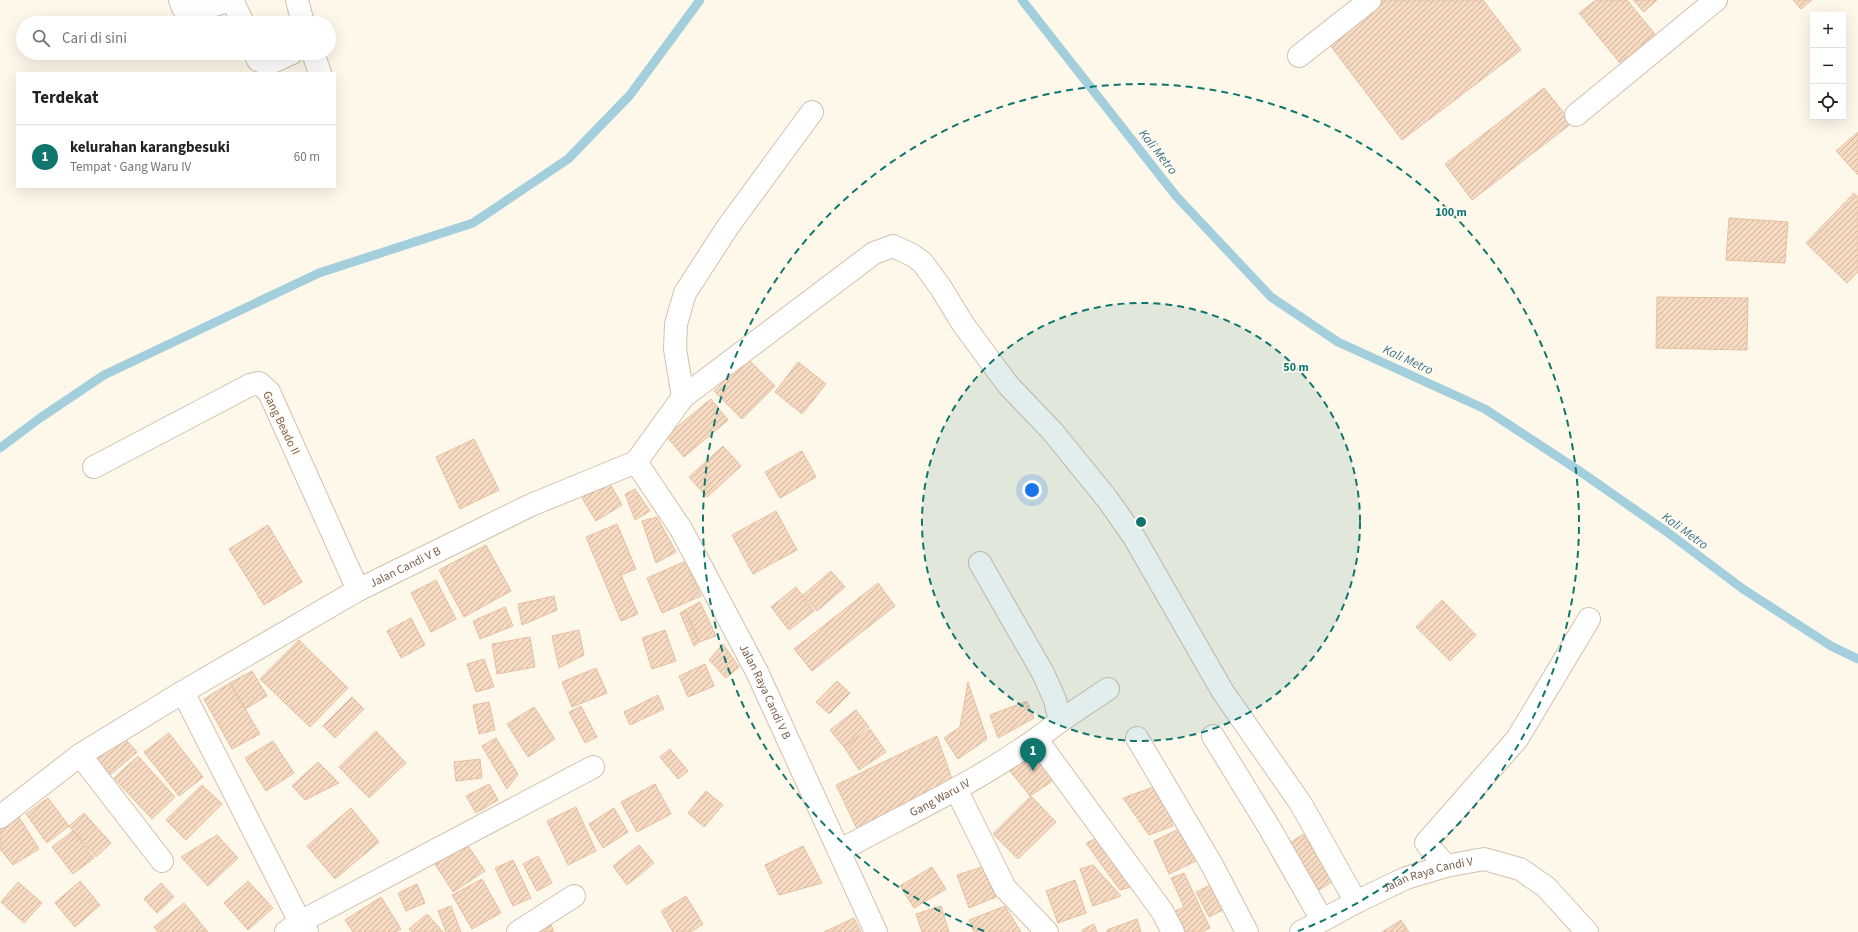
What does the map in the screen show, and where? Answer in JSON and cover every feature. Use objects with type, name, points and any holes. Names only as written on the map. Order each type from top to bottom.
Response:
[{"type":"street","points":[[182,4],[187,11],[195,12],[232,0],[239,16]]},
{"type":"street","points":[[297,0],[302,16]]},
{"type":"street","points":[[1299,56],[1370,0]]},
{"type":"street","points":[[1576,115],[1716,0]]},
{"type":"street","points":[[258,60],[268,64],[277,60]]},
{"type":"street","points":[[315,60],[320,72]]},
{"type":"street","points":[[683,397],[675,342],[676,324],[685,292],[727,228],[812,112]]},
{"type":"street","points":[[636,462],[683,397],[874,253],[893,246],[912,254],[922,262],[936,281],[963,324],[1008,386],[1053,432],[1134,537],[1223,692],[1301,804],[1356,902]]},
{"type":"street","name":"Gang Beado II","points":[[94,467],[250,385],[259,383],[268,392],[358,590]]},
{"type":"street","name":"Jalan Candi V B","points":[[0,817],[80,755],[183,692],[358,590],[531,505],[636,462]]},
{"type":"street","name":"Jalan Raya Candi V B","points":[[636,462],[681,529],[757,672],[876,932]]},
{"type":"street","points":[[980,563],[1043,673],[1055,700],[1060,721]]},
{"type":"street","points":[[1446,866],[1426,843],[1517,739],[1589,619]]},
{"type":"street","name":"Gang Waru IV","points":[[839,851],[1000,764],[1037,740],[1060,721],[1108,689]]},
{"type":"street","points":[[183,692],[298,928],[593,767]]},
{"type":"street","points":[[1213,736],[1269,827],[1322,920]]},
{"type":"street","points":[[1137,738],[1212,865],[1247,932]]},
{"type":"street","points":[[1037,740],[1157,904],[1173,932]]},
{"type":"street","points":[[80,755],[162,861]]},
{"type":"street","points":[[956,789],[1005,888],[1048,932]]},
{"type":"street","name":"Jalan Raya Candi V","points":[[1301,932],[1356,902],[1406,878],[1446,866],[1484,859],[1520,869],[1546,887],[1587,932]]},
{"type":"street","points":[[518,932],[574,896]]},
{"type":"building","points":[[1381,0],[1483,0],[1521,50],[1402,140],[1327,41]]},
{"type":"building","points":[[1596,0],[1627,0],[1655,34],[1620,63],[1579,13]]},
{"type":"building","points":[[1633,0],[1657,0],[1644,12]]},
{"type":"building","points":[[1793,0],[1812,0],[1801,9]]},
{"type":"building","points":[[1544,88],[1572,123],[1472,200],[1445,164]]},
{"type":"building","points":[[1858,132],[1858,175],[1836,151]]},
{"type":"building","points":[[1854,193],[1858,197],[1858,272],[1847,283],[1806,243]]},
{"type":"building","points":[[1729,218],[1788,222],[1785,263],[1726,260]]},
{"type":"building","points":[[1657,297],[1748,298],[1747,350],[1656,348]]},
{"type":"building","points":[[747,358],[775,386],[742,419],[714,391]]},
{"type":"building","points":[[798,362],[826,384],[802,414],[775,392]]},
{"type":"building","points":[[711,399],[728,420],[684,457],[666,436]]},
{"type":"building","points":[[474,439],[499,490],[460,509],[436,457]]},
{"type":"building","points":[[723,446],[741,466],[707,497],[689,477]]},
{"type":"building","points":[[802,451],[816,477],[780,498],[765,472]]},
{"type":"building","points":[[609,482],[622,505],[596,521],[582,498]]},
{"type":"building","points":[[635,489],[650,511],[635,520],[625,494]]},
{"type":"building","points":[[776,511],[797,550],[753,574],[732,535]]},
{"type":"building","points":[[657,517],[676,552],[656,563],[642,521]]},
{"type":"building","points":[[617,524],[636,569],[621,575],[638,614],[621,621],[586,537]]},
{"type":"building","points":[[268,525],[302,582],[264,605],[229,549]]},
{"type":"building","points":[[486,545],[511,591],[464,617],[439,570]]},
{"type":"building","points":[[686,561],[701,596],[662,613],[647,578]]},
{"type":"building","points":[[831,571],[845,587],[817,611],[803,595]]},
{"type":"building","points":[[436,580],[456,619],[431,632],[411,593]]},
{"type":"building","points":[[878,583],[895,606],[812,671],[794,649]]},
{"type":"building","points":[[796,587],[814,611],[789,630],[771,607]]},
{"type":"building","points":[[554,596],[557,610],[522,625],[518,604]]},
{"type":"building","points":[[1442,600],[1476,635],[1450,661],[1416,627]]},
{"type":"building","points":[[700,602],[716,636],[699,642],[685,610]]},
{"type":"building","points":[[505,607],[513,626],[480,639],[473,621]]},
{"type":"building","points":[[685,610],[699,642],[694,646],[680,613]]},
{"type":"building","points":[[411,618],[425,645],[401,658],[387,631]]},
{"type":"building","points":[[579,630],[584,655],[559,668],[552,636]]},
{"type":"building","points":[[665,630],[676,661],[652,669],[642,638]]},
{"type":"building","points":[[530,637],[535,667],[497,674],[492,644]]},
{"type":"building","points":[[299,640],[348,688],[310,727],[260,679]]},
{"type":"building","points":[[723,644],[739,667],[726,678],[709,660]]},
{"type":"building","points":[[484,659],[494,687],[476,692],[467,664]]},
{"type":"building","points":[[705,664],[714,686],[688,697],[679,676]]},
{"type":"building","points":[[596,668],[607,693],[572,707],[562,682]]},
{"type":"building","points":[[252,671],[267,696],[245,709],[230,683]]},
{"type":"building","points":[[837,681],[850,693],[829,714],[816,702]]},
{"type":"building","points":[[968,682],[987,739],[958,759],[944,738],[960,727]]},
{"type":"building","points":[[230,683],[260,734],[232,749],[204,699]]},
{"type":"building","points":[[658,695],[664,709],[630,725],[624,712]]},
{"type":"building","points":[[352,697],[364,709],[335,738],[323,726]]},
{"type":"building","points":[[1027,701],[1034,718],[998,738],[990,715]]},
{"type":"building","points":[[489,702],[495,730],[479,734],[473,705]]},
{"type":"building","points":[[581,706],[597,737],[585,743],[569,712]]},
{"type":"building","points":[[534,707],[555,739],[528,757],[507,724]]},
{"type":"building","points":[[856,710],[869,727],[844,747],[830,730]]},
{"type":"building","points":[[870,729],[886,752],[859,770],[844,747]]},
{"type":"building","points":[[376,731],[406,763],[369,798],[339,767]]},
{"type":"building","points":[[120,733],[137,752],[109,776],[93,758]]},
{"type":"building","points":[[169,733],[203,777],[179,796],[144,752]]},
{"type":"building","points":[[937,736],[954,785],[859,833],[836,785]]},
{"type":"building","points":[[496,738],[518,774],[507,789],[482,746]]},
{"type":"building","points":[[273,741],[294,773],[266,791],[245,758]]},
{"type":"building","points":[[1033,745],[1060,776],[1030,796],[1006,766]]},
{"type":"building","points":[[670,749],[688,771],[678,779],[660,757]]},
{"type":"building","points":[[138,756],[175,797],[152,819],[114,778]]},
{"type":"building","points":[[480,759],[482,778],[456,781],[454,762]]},
{"type":"building","points":[[318,762],[339,783],[305,800],[292,786]]},
{"type":"building","points":[[489,784],[498,800],[476,813],[466,796]]},
{"type":"building","points":[[655,784],[671,814],[637,832],[621,802]]},
{"type":"building","points":[[202,785],[222,804],[186,840],[166,820]]},
{"type":"building","points":[[1159,785],[1173,826],[1149,835],[1123,798]]},
{"type":"building","points":[[706,791],[723,805],[704,827],[688,813]]},
{"type":"building","points":[[1031,796],[1056,822],[1018,859],[993,834]]},
{"type":"building","points":[[48,798],[69,826],[47,843],[26,814]]},
{"type":"building","points":[[576,807],[596,851],[568,865],[547,821]]},
{"type":"building","points":[[351,808],[379,842],[335,879],[307,846]]},
{"type":"building","points":[[614,808],[628,832],[603,848],[589,824]]},
{"type":"building","points":[[84,813],[111,843],[96,857],[69,826]]},
{"type":"building","points":[[19,817],[39,849],[13,865],[0,849],[0,830]]},
{"type":"building","points":[[1183,827],[1198,860],[1169,874],[1154,841]]},
{"type":"building","points":[[73,831],[94,858],[73,874],[52,847]]},
{"type":"building","points":[[1304,834],[1332,882],[1299,902],[1271,854]]},
{"type":"building","points":[[217,835],[238,858],[208,886],[181,857]]},
{"type":"building","points":[[1099,837],[1131,887],[1120,890],[1086,843]]},
{"type":"building","points":[[466,843],[485,871],[453,892],[435,864]]},
{"type":"building","points":[[639,845],[654,863],[627,885],[613,866]]},
{"type":"building","points":[[803,846],[822,883],[779,895],[765,865]]},
{"type":"building","points":[[538,856],[552,883],[537,891],[523,864]]},
{"type":"building","points":[[513,860],[531,898],[513,906],[495,868]]},
{"type":"building","points":[[1093,865],[1121,896],[1093,906],[1080,869]]},
{"type":"building","points":[[932,867],[946,889],[914,908],[900,886]]},
{"type":"building","points":[[982,867],[996,897],[969,908],[957,875]]},
{"type":"building","points":[[1184,873],[1210,928],[1202,932],[1180,932],[1171,913],[1184,907],[1171,878]]},
{"type":"building","points":[[482,879],[501,913],[472,929],[452,895]]},
{"type":"building","points":[[1223,879],[1235,904],[1209,917],[1196,892]]},
{"type":"building","points":[[1075,880],[1086,913],[1058,923],[1046,891]]},
{"type":"building","points":[[80,881],[100,905],[75,927],[55,903]]},
{"type":"building","points":[[248,881],[273,908],[248,930],[224,903]]},
{"type":"building","points":[[18,882],[42,903],[24,923],[1,902]]},
{"type":"building","points":[[161,883],[174,897],[157,913],[144,899]]},
{"type":"building","points":[[417,884],[425,903],[406,911],[398,893]]},
{"type":"building","points":[[686,896],[703,924],[691,932],[673,932],[661,911]]},
{"type":"building","points":[[381,897],[401,929],[396,932],[353,932],[345,920]]},
{"type":"building","points":[[184,903],[208,932],[158,932],[154,927]]},
{"type":"building","points":[[451,906],[461,932],[446,932],[438,911]]},
{"type":"building","points":[[941,906],[949,932],[922,932],[916,914]]},
{"type":"building","points":[[1005,906],[1021,932],[974,932],[969,920]]},
{"type":"building","points":[[427,914],[443,932],[412,932],[409,929]]},
{"type":"building","points":[[854,918],[861,932],[824,932]]},
{"type":"building","points":[[1137,919],[1141,932],[1107,932],[1107,930]]},
{"type":"building","points":[[1401,920],[1409,932],[1382,932]]},
{"type":"building","points":[[550,922],[554,932],[533,932]]},
{"type":"building","points":[[1094,924],[1097,932],[1083,932],[1082,930]]},
{"type":"waterway","points":[[0,448],[40,418],[104,375],[319,273],[473,223],[568,159],[630,95],[700,0]]},
{"type":"waterway","name":"Kali Metro","points":[[1022,0],[1176,196],[1271,297],[1338,342],[1485,409],[1578,470],[1667,532],[1743,589],[1831,646],[1858,659]]},
{"type":"place","name":"kelurahan karangbesuki","points":[[1033,771]]}]
